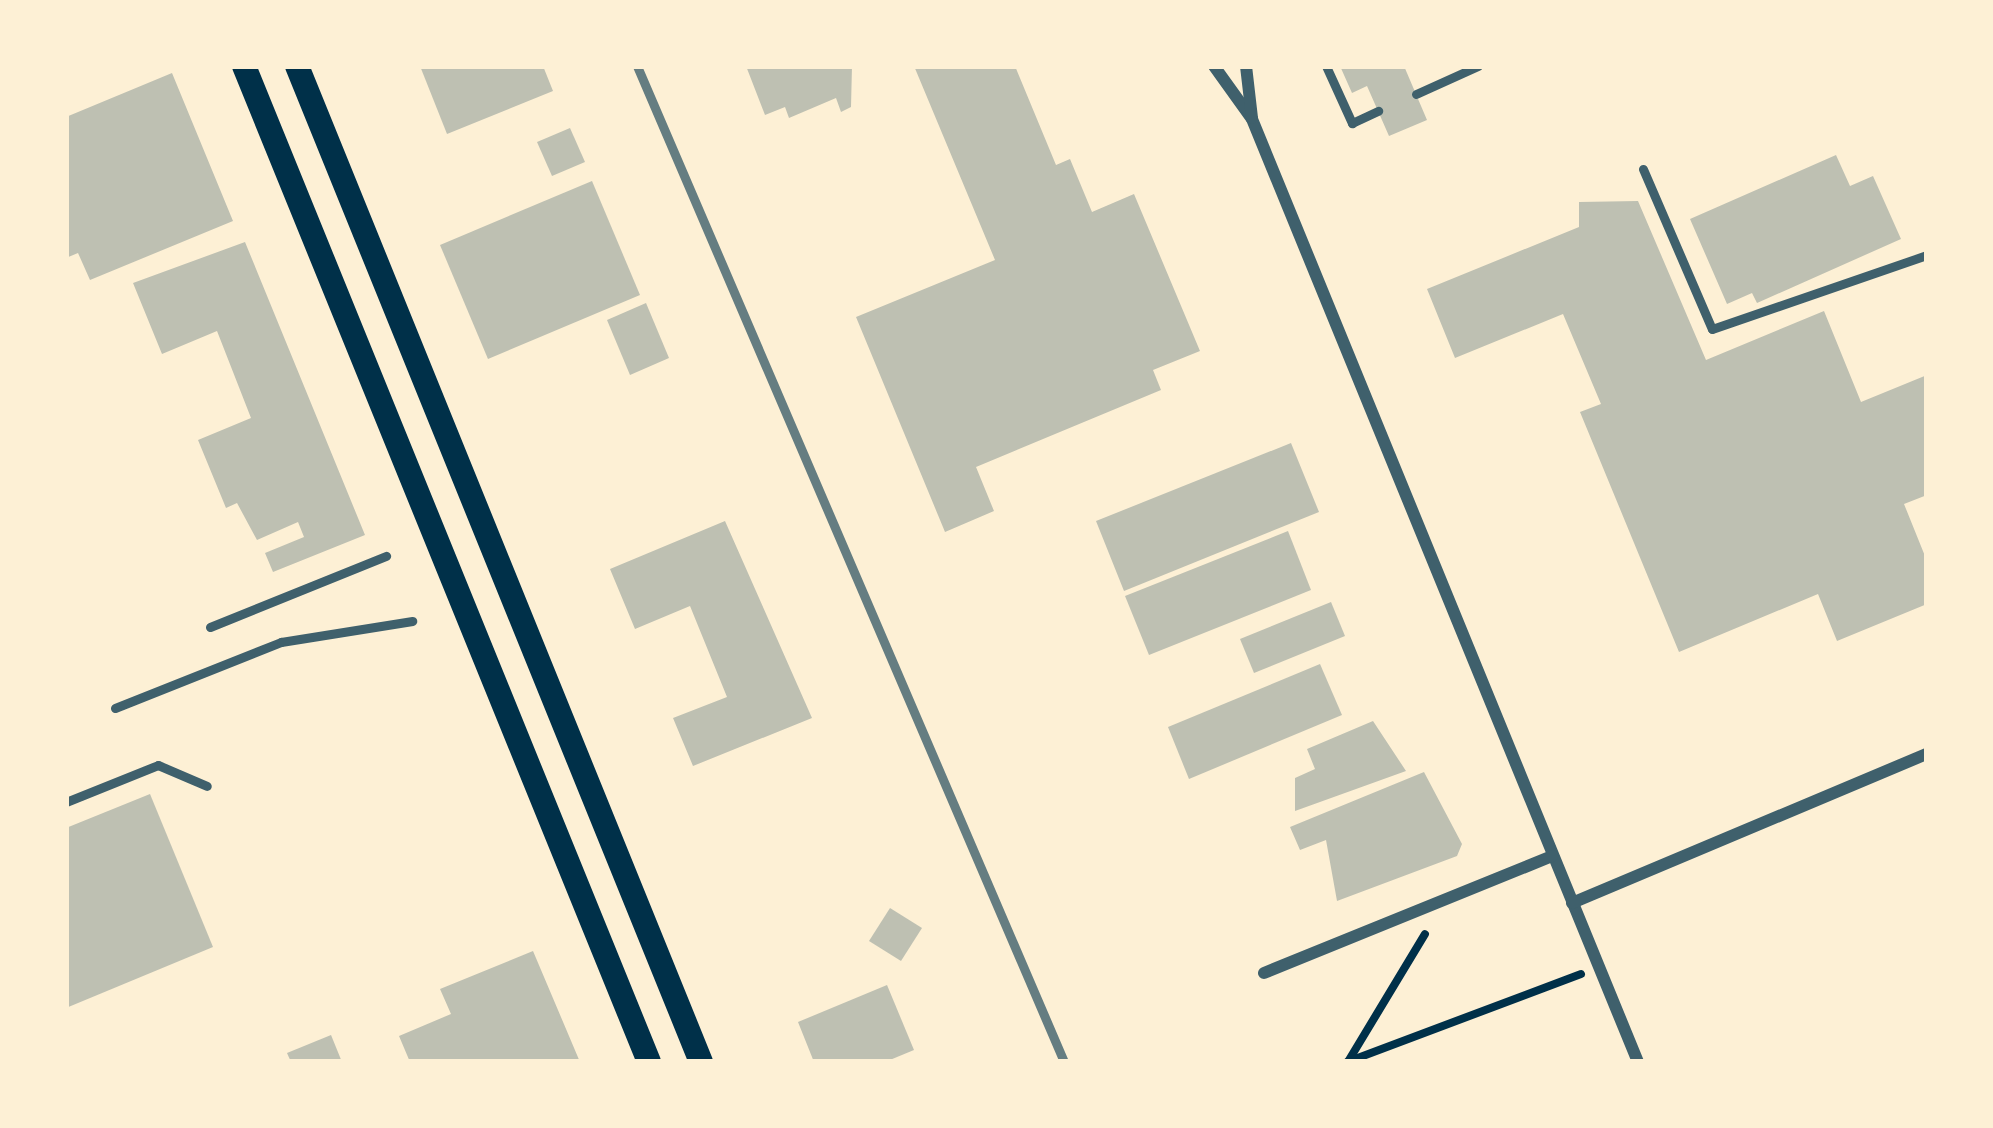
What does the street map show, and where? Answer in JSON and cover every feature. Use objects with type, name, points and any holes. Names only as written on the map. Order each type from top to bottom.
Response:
[{"type":"main road","points":[[244,66],[649,1062]]},
{"type":"main road","points":[[297,66],[701,1062]]},
{"type":"street","points":[[1214,66],[1252,119],[1638,1062]]},
{"type":"street","points":[[1246,66],[1252,119]]},
{"type":"street","points":[[1572,903],[1927,754]]},
{"type":"street","points":[[1264,973],[1552,856]]},
{"type":"lane","points":[[1326,66],[1352,123],[1378,111]]},
{"type":"lane","points":[[1416,94],[1478,66]]},
{"type":"lane","points":[[1643,169],[1712,329],[1927,255]]},
{"type":"lane","points":[[210,627],[386,556]]},
{"type":"lane","points":[[115,708],[281,642],[412,621]]},
{"type":"lane","points":[[66,802],[158,764],[207,786]]},
{"type":"path","points":[[1347,1062],[1445,900]]},
{"type":"path","points":[[1347,1062],[1598,967]]},
{"type":"building","points":[[420,66],[543,66],[553,91],[447,134]]},
{"type":"building","points":[[746,66],[852,66],[851,107],[841,112],[836,98],[789,118],[785,107],[765,115]]},
{"type":"building","points":[[914,66],[1015,66],[1056,165],[1070,159],[1092,212],[1134,194],[1200,351],[1153,370],[1161,390],[976,467],[994,511],[945,532],[856,317],[995,260]]},
{"type":"building","points":[[1340,66],[1404,66],[1427,120],[1389,136],[1367,86],[1352,93]]},
{"type":"building","points":[[172,73],[233,221],[90,280],[78,253],[66,258],[66,117]]},
{"type":"building","points":[[570,128],[585,162],[552,176],[537,142]]},
{"type":"building","points":[[1836,155],[1850,186],[1873,176],[1901,239],[1757,303],[1752,293],[1727,304],[1690,219]]},
{"type":"building","points":[[592,181],[640,295],[488,359],[440,245]]},
{"type":"building","points":[[1638,201],[1706,360],[1824,311],[1861,402],[1927,375],[1927,495],[1904,504],[1927,561],[1927,604],[1837,641],[1818,594],[1679,652],[1580,412],[1601,404],[1563,314],[1455,358],[1427,289],[1579,227],[1579,202]]},
{"type":"building","points":[[245,242],[365,535],[273,572],[265,553],[304,537],[298,522],[257,540],[237,503],[226,508],[198,440],[251,418],[217,331],[162,354],[133,283]]},
{"type":"building","points":[[646,303],[669,358],[630,375],[607,320]]},
{"type":"building","points":[[1291,443],[1319,512],[1124,591],[1096,521]]},
{"type":"building","points":[[725,521],[812,718],[693,766],[673,718],[727,697],[690,606],[635,629],[610,569]]},
{"type":"building","points":[[1288,531],[1311,590],[1149,655],[1125,596]]},
{"type":"building","points":[[1331,602],[1345,636],[1254,673],[1240,639]]},
{"type":"building","points":[[1320,664],[1342,715],[1189,779],[1168,727]]},
{"type":"building","points":[[1373,721],[1406,771],[1295,811],[1295,778],[1315,769],[1307,749]]},
{"type":"building","points":[[1424,772],[1462,844],[1457,856],[1337,901],[1326,840],[1300,850],[1290,827]]},
{"type":"building","points":[[150,794],[213,947],[66,1008],[66,828]]},
{"type":"building","points":[[890,908],[922,928],[901,961],[869,941]]},
{"type":"building","points":[[533,951],[580,1062],[410,1062],[399,1036],[451,1014],[440,989]]},
{"type":"building","points":[[887,985],[914,1050],[885,1062],[814,1062],[798,1022]]},
{"type":"building","points":[[331,1035],[342,1062],[291,1062],[287,1053]]},
{"type":"railway","points":[[637,66],[1064,1062]]}]
